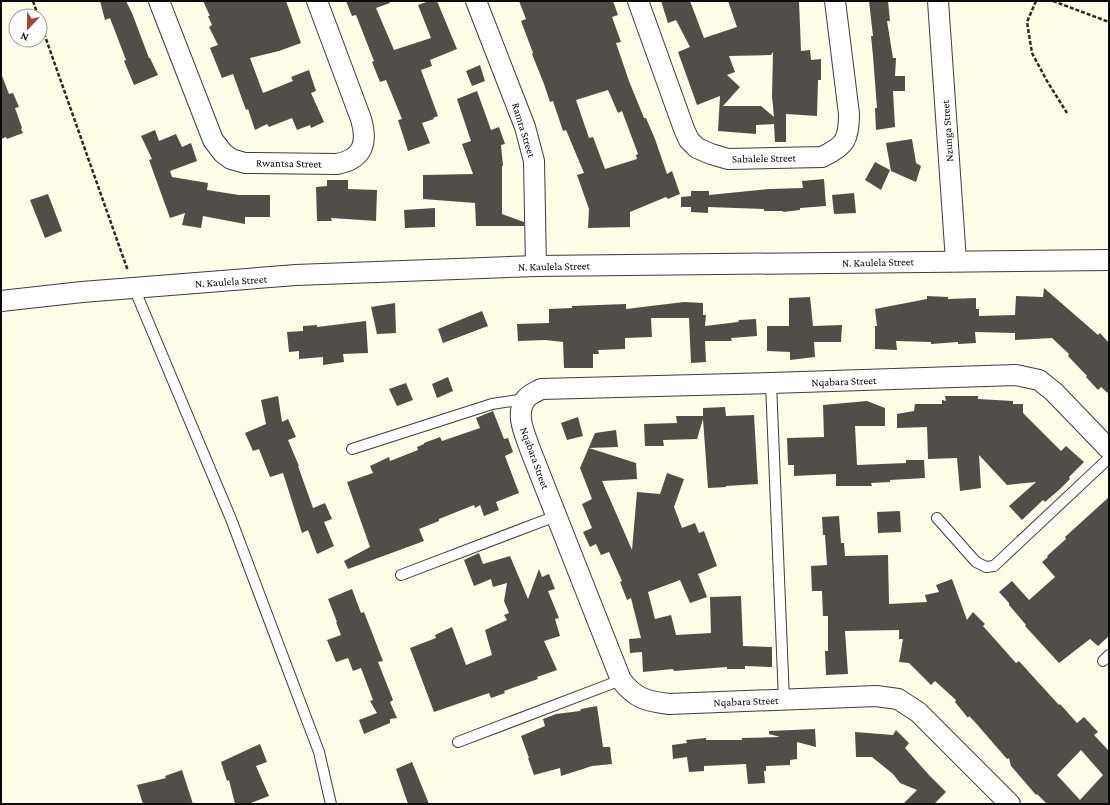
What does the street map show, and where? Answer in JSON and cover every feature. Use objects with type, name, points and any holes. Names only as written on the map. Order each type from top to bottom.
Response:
[{"type":"street","name":"Rwantsa Street","points":[[159,1],[213,140],[223,153],[232,159],[245,163],[337,164],[348,162],[356,157],[364,140],[364,129],[317,1]]},
{"type":"street","name":"Ramra Street","points":[[476,1],[525,127],[534,161],[536,266]]},
{"type":"street","name":"Sabalele Street","points":[[638,1],[689,140],[697,148],[728,159],[822,157],[836,150],[843,143],[849,129],[849,114],[835,1]]},
{"type":"street","name":"Nzunga Street","points":[[938,1],[956,261]]},
{"type":"street","name":"N. Kaulela Street","points":[[1,301],[134,288],[296,276],[536,266],[1109,260]]},
{"type":"street","name":"Nqabara Street","points":[[1010,804],[918,712],[898,699],[876,696],[669,704],[651,702],[636,696],[621,680],[530,449],[523,429],[521,412],[525,400],[533,393],[541,389],[1016,375],[1039,380],[1054,392],[1109,449]]},
{"type":"lane","points":[[134,288],[231,519],[319,752],[331,804]]},
{"type":"lane","points":[[770,383],[784,700]]},
{"type":"lane","points":[[352,449],[492,404],[525,400]]},
{"type":"lane","points":[[937,518],[976,562],[986,568],[994,566],[1109,458]]},
{"type":"lane","points":[[401,575],[556,516]]},
{"type":"lane","points":[[458,742],[621,680]]},
{"type":"path","points":[[1036,1],[1027,22],[1032,53],[1067,113]]},
{"type":"path","points":[[1053,1],[1109,22]]},
{"type":"path","points":[[48,45],[134,288]]},
{"type":"building","points":[[100,1],[126,1],[149,58],[158,75],[134,85],[124,61],[126,60],[110,18],[105,20]]},
{"type":"building","points":[[203,1],[286,1],[301,43],[279,51],[250,58],[263,93],[293,81],[291,77],[309,70],[316,91],[311,93],[324,122],[311,128],[310,125],[297,130],[292,118],[269,127],[267,124],[255,130],[233,74],[222,78],[210,48],[218,45],[209,27],[212,25],[208,16],[210,16]]},
{"type":"building","points":[[346,1],[389,1],[390,3],[376,8],[394,50],[431,38],[418,5],[429,1],[437,1],[457,49],[430,60],[432,66],[421,70],[438,116],[422,123],[430,143],[408,151],[398,120],[402,119],[386,80],[380,82],[372,62],[374,61],[356,15],[352,16]]},
{"type":"building","points":[[519,1],[613,1],[618,15],[612,17],[621,42],[616,43],[629,81],[644,118],[646,118],[655,139],[667,174],[672,171],[680,194],[668,199],[666,197],[630,212],[630,227],[588,228],[589,209],[577,175],[584,173],[566,130],[563,131],[553,101],[550,102],[521,21],[526,19]],"holes":[[[608,90],[618,113],[622,111],[638,154],[636,155],[637,159],[605,169],[593,137],[589,138],[576,100]]]},
{"type":"building","points":[[661,1],[690,1],[704,38],[737,27],[728,1],[799,1],[801,51],[810,50],[811,60],[821,59],[821,80],[818,80],[817,116],[786,114],[786,142],[775,142],[774,124],[756,125],[756,134],[718,131],[720,96],[697,105],[678,52],[690,47],[676,20],[668,23]],"holes":[[[773,52],[772,96],[774,117],[761,106],[723,106],[740,87],[727,75],[735,72],[729,56],[771,55]]]},
{"type":"building","points":[[869,1],[888,1],[890,21],[887,21],[893,58],[896,58],[895,76],[905,76],[905,91],[893,91],[895,127],[876,130],[875,108],[877,108],[871,36],[873,36]]},
{"type":"building","points":[[480,65],[485,81],[472,86],[466,71]]},
{"type":"building","points":[[1,76],[9,94],[13,93],[19,107],[15,108],[23,133],[7,139],[6,137],[1,139]]},
{"type":"building","points":[[477,91],[491,130],[499,127],[505,144],[501,145],[503,166],[502,214],[524,222],[524,226],[476,226],[475,203],[423,199],[423,175],[473,174],[462,144],[471,141],[457,99]]},
{"type":"building","points":[[155,130],[159,141],[176,134],[182,147],[191,143],[197,161],[170,171],[172,177],[208,183],[207,190],[239,195],[270,195],[270,217],[245,217],[245,224],[203,216],[201,228],[182,225],[185,213],[170,218],[149,160],[152,159],[141,136]]},
{"type":"building","points":[[912,139],[916,163],[921,166],[916,182],[891,171],[886,143]]},
{"type":"building","points":[[875,162],[890,170],[881,190],[865,180]]},
{"type":"building","points":[[824,179],[826,206],[800,208],[800,210],[783,212],[764,211],[764,209],[708,207],[708,213],[691,212],[691,207],[681,207],[681,197],[691,196],[691,191],[709,191],[709,195],[769,189],[803,188],[802,181]]},
{"type":"building","points":[[327,180],[348,180],[348,189],[377,190],[376,221],[331,218],[332,221],[317,221],[316,187],[327,186]]},
{"type":"building","points":[[854,193],[856,213],[834,214],[832,195]]},
{"type":"building","points":[[48,194],[62,231],[45,238],[30,200]]},
{"type":"building","points":[[435,208],[435,227],[405,228],[404,210]]},
{"type":"building","points":[[1044,288],[1098,335],[1100,333],[1109,343],[1109,394],[1101,387],[1098,390],[1068,356],[1069,354],[1052,338],[1015,340],[1015,333],[975,332],[976,343],[958,344],[958,342],[931,344],[931,342],[896,341],[897,350],[875,349],[875,326],[877,326],[875,309],[927,299],[927,296],[948,297],[948,299],[976,298],[976,309],[979,309],[979,316],[1015,315],[1016,296],[1043,297]]},
{"type":"building","points":[[810,297],[813,326],[842,325],[841,342],[814,342],[815,357],[790,360],[790,352],[767,351],[767,326],[789,326],[789,298]]},
{"type":"building","points":[[684,302],[703,303],[703,315],[706,315],[705,326],[738,322],[739,320],[756,319],[757,336],[731,338],[732,341],[705,341],[706,362],[691,363],[689,318],[651,318],[652,337],[625,338],[625,349],[598,350],[599,354],[593,354],[593,368],[564,368],[563,342],[545,340],[518,341],[517,324],[549,323],[549,309],[572,308],[572,306],[626,304],[626,309]]},
{"type":"building","points":[[395,303],[396,333],[377,334],[371,307]]},
{"type":"building","points":[[482,311],[488,326],[443,343],[438,329]]},
{"type":"building","points":[[366,321],[368,353],[343,354],[344,362],[323,365],[323,357],[299,359],[299,351],[289,352],[287,332],[303,331],[303,326],[317,325],[317,327]]},
{"type":"building","points":[[448,377],[453,391],[437,398],[432,384]]},
{"type":"building","points":[[406,383],[413,400],[397,406],[389,389]]},
{"type":"building","points":[[278,396],[282,422],[288,419],[296,437],[288,440],[299,466],[313,508],[325,503],[332,519],[324,522],[334,546],[317,554],[308,530],[302,533],[283,473],[270,477],[259,449],[253,451],[245,433],[266,424],[261,400]]},
{"type":"building","points":[[945,396],[978,396],[978,399],[1013,401],[1013,404],[1023,404],[1023,413],[1061,451],[1066,446],[1084,462],[1069,477],[1070,479],[1060,489],[1045,502],[1043,500],[1022,520],[1009,506],[1036,482],[1007,485],[979,455],[981,488],[960,491],[957,458],[928,459],[927,427],[897,428],[897,414],[914,411],[915,404],[942,404],[942,400],[946,401]]},
{"type":"building","points":[[867,401],[885,408],[885,426],[855,426],[857,465],[906,463],[906,460],[924,460],[925,478],[890,480],[890,482],[871,483],[872,486],[836,486],[836,474],[794,476],[794,465],[788,465],[787,438],[824,437],[823,405]]},
{"type":"building","points":[[725,407],[726,416],[754,415],[758,484],[708,488],[703,419],[697,439],[663,440],[664,446],[645,446],[644,424],[677,423],[676,416],[703,416],[703,408]]},
{"type":"building","points":[[493,411],[504,439],[508,438],[513,452],[505,456],[519,493],[496,502],[499,510],[484,516],[480,505],[475,508],[474,505],[439,519],[439,521],[419,529],[424,541],[348,569],[344,561],[370,547],[347,482],[373,473],[370,466],[389,457],[390,461],[418,450],[417,447],[440,437],[442,441],[480,428],[476,418]]},
{"type":"building","points":[[578,417],[583,436],[567,440],[561,423]]},
{"type":"building","points":[[616,430],[618,447],[589,448],[636,463],[637,479],[602,481],[632,550],[637,492],[660,494],[667,473],[684,479],[674,507],[682,528],[695,523],[699,533],[704,531],[717,566],[698,574],[707,597],[690,603],[680,580],[648,592],[655,619],[671,615],[676,635],[711,633],[710,597],[741,596],[743,646],[772,647],[772,667],[745,666],[745,669],[727,669],[727,667],[674,671],[673,669],[643,672],[642,652],[630,653],[629,639],[641,638],[631,598],[627,600],[620,582],[622,581],[609,552],[601,555],[596,544],[590,547],[583,532],[592,528],[582,504],[592,499],[580,468],[595,433]]},
{"type":"building","points":[[1109,497],[1109,636],[1098,646],[1090,639],[1059,663],[1025,626],[1026,625],[999,592],[1012,581],[1029,600],[1055,577],[1042,562],[1066,539],[1065,537]]},
{"type":"building","points":[[900,511],[901,532],[878,533],[877,512]]},
{"type":"building","points":[[839,516],[841,543],[844,543],[845,556],[888,555],[889,604],[927,602],[925,595],[939,592],[936,585],[952,579],[967,620],[973,612],[985,624],[983,626],[1016,663],[1019,661],[1077,723],[1084,717],[1098,732],[1094,735],[1109,751],[1109,804],[1047,804],[1037,794],[1036,795],[1011,766],[1009,758],[1007,759],[969,716],[968,718],[955,702],[956,700],[935,681],[931,685],[909,663],[899,662],[903,639],[899,639],[899,630],[845,631],[848,674],[826,675],[825,651],[828,651],[828,616],[823,616],[822,591],[812,591],[811,566],[827,565],[822,517]],"holes":[[[1081,750],[1103,775],[1080,800],[1057,775]]]},
{"type":"building","points":[[479,553],[483,564],[510,556],[528,599],[539,569],[542,577],[549,574],[555,589],[548,591],[559,618],[555,619],[560,636],[544,641],[557,670],[537,677],[538,679],[504,691],[505,693],[491,698],[489,693],[434,712],[410,648],[436,638],[435,635],[452,627],[466,665],[492,655],[485,630],[507,620],[504,615],[509,613],[504,601],[507,583],[493,587],[491,579],[474,586],[464,560]]},
{"type":"building","points":[[352,589],[361,613],[364,612],[383,661],[378,662],[393,700],[390,702],[397,718],[390,719],[390,723],[364,734],[359,720],[377,713],[370,701],[373,700],[361,668],[353,671],[348,658],[336,662],[327,640],[341,635],[328,599]]},
{"type":"building","points":[[597,706],[603,747],[610,747],[612,764],[592,766],[561,776],[560,768],[534,775],[521,736],[545,726],[543,719],[556,714],[580,711],[581,709]]},
{"type":"building","points":[[815,729],[816,747],[797,742],[797,759],[790,760],[790,765],[766,766],[766,771],[764,771],[765,783],[748,784],[746,764],[704,766],[704,771],[689,772],[687,757],[673,759],[672,745],[687,743],[686,740],[706,738],[706,740],[742,740],[742,738],[780,737],[769,734],[769,731]]},
{"type":"building","points":[[896,730],[909,743],[905,748],[946,792],[934,804],[903,804],[917,790],[900,783],[893,774],[872,757],[856,757],[855,732],[893,735]]},
{"type":"building","points":[[260,744],[267,762],[256,766],[269,796],[248,804],[235,804],[229,780],[227,781],[221,762]]},
{"type":"building","points":[[412,762],[429,804],[408,804],[396,769]]},
{"type":"building","points":[[182,770],[193,804],[143,804],[137,785],[166,778],[165,776]]}]
